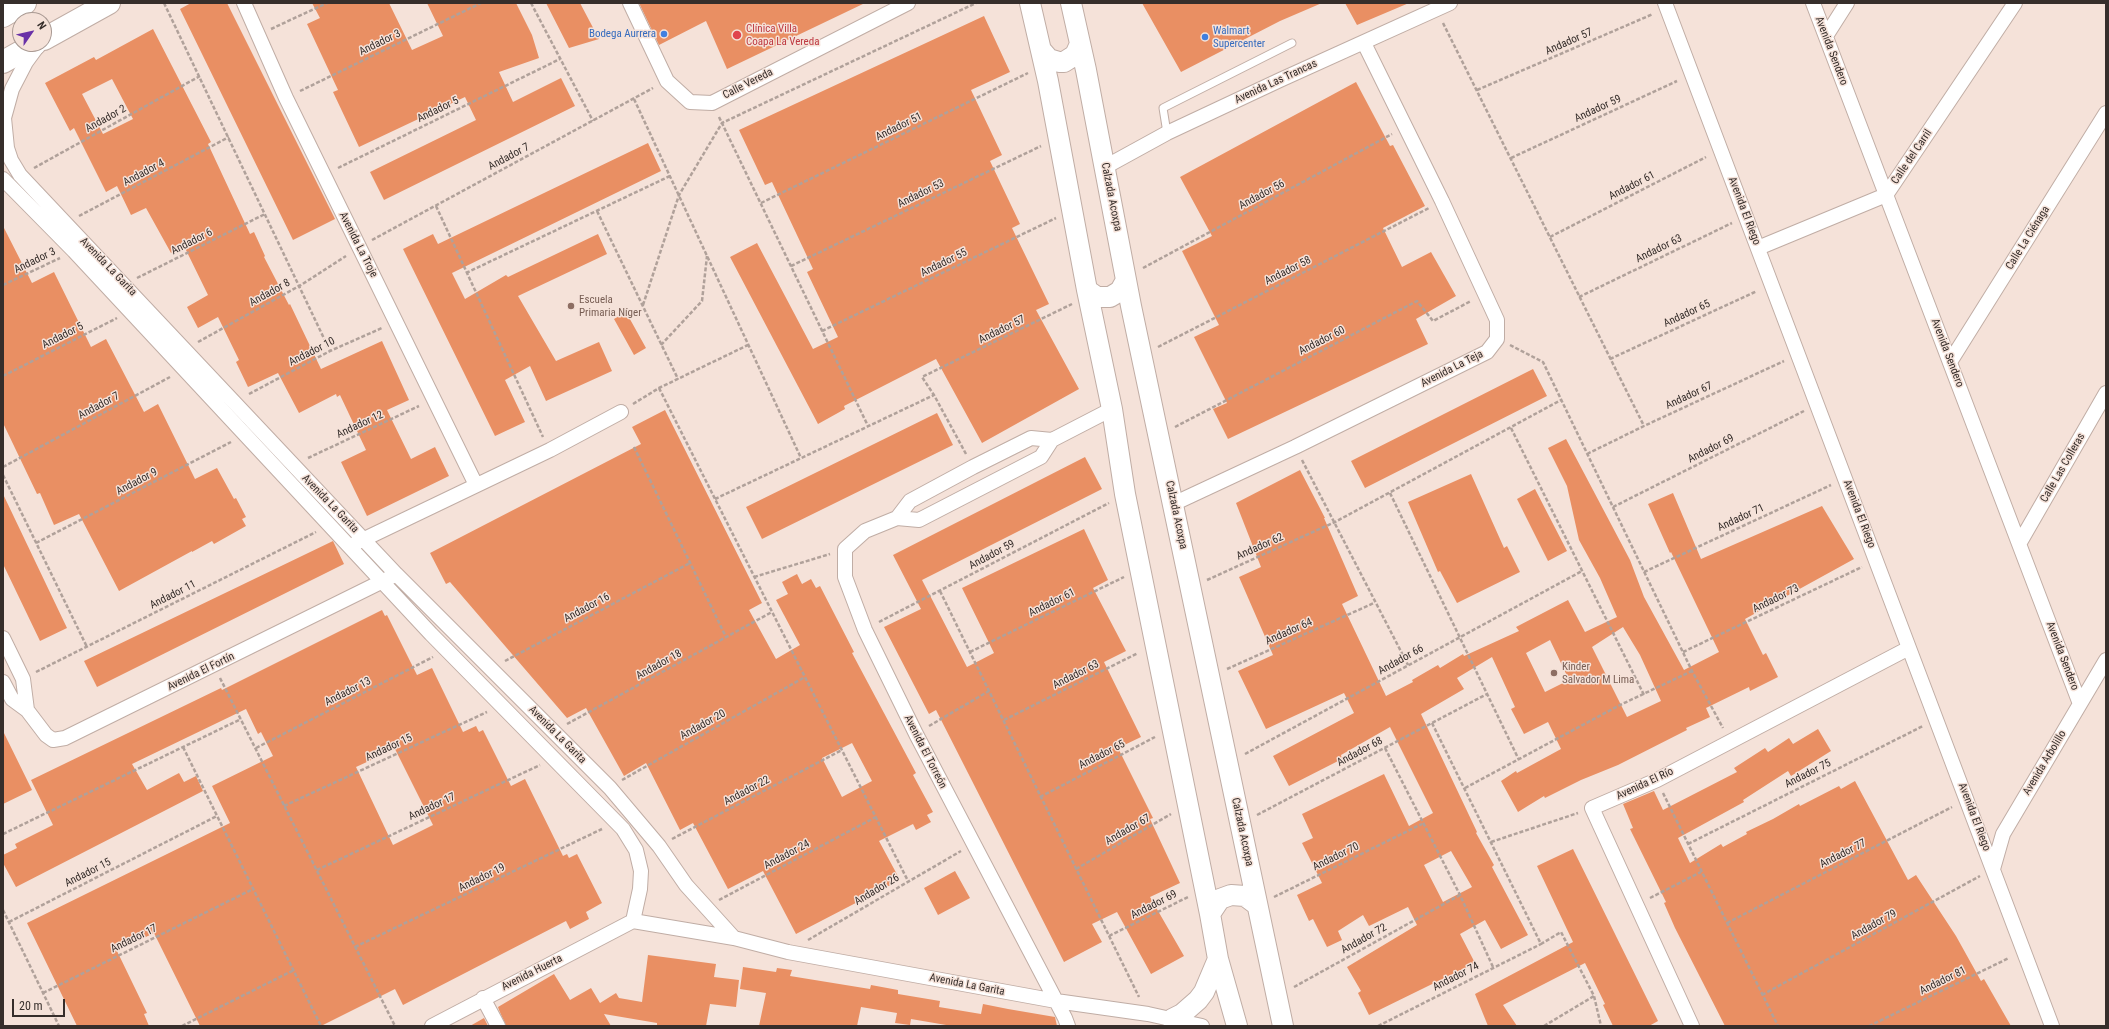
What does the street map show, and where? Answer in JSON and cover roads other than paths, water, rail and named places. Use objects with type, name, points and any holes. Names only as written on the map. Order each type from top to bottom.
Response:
[{"type":"main road","points":[[3,16],[25,3]]},
{"type":"main road","points":[[52,35],[109,3]]},
{"type":"main road","points":[[1030,3],[1045,66],[1089,300],[1112,408],[1126,494],[1218,959],[1237,1026]]},
{"type":"main road","name":"Calzada Acoxpa","points":[[1071,3],[1086,70],[1126,279],[1192,587],[1227,764],[1283,1026]]},
{"type":"main road","points":[[1045,66],[1049,59],[1064,62],[1075,55],[1080,44]]},
{"type":"main road","points":[[3,62],[21,52]]},
{"type":"main road","points":[[1045,66],[1056,72],[1066,67],[1077,67],[1086,70]]},
{"type":"main road","points":[[1089,300],[1097,297],[1110,297],[1120,291],[1126,279]]},
{"type":"main road","points":[[1089,300],[1099,303],[1110,299],[1122,300],[1132,306]]},
{"type":"main road","points":[[1205,888],[1217,894],[1231,893],[1242,887],[1251,876]]},
{"type":"main road","points":[[1210,914],[1220,899],[1231,895],[1245,896],[1257,905]]},
{"type":"main road","points":[[1172,1018],[1182,1014],[1198,1000],[1204,992],[1218,959]]},
{"type":"street","name":"Avenida La Troje","points":[[244,3],[257,35],[323,176],[398,322],[476,485]]},
{"type":"street","name":"Calle Vereda","points":[[630,3],[667,80],[690,102],[712,103],[908,3]]},
{"type":"street","name":"Avenida Las Trancas","points":[[1105,167],[1167,134],[1280,80],[1450,3]]},
{"type":"street","name":"Avenida Sendero","points":[[1813,3],[2080,704]]},
{"type":"street","points":[[1826,36],[1847,3]]},
{"type":"street","name":"Calle del Carril","points":[[1758,248],[1886,195],[2015,3]]},
{"type":"street","name":"Avenida El Riego","points":[[1666,5],[2052,1026]]},
{"type":"street","name":"Avenida La Teja","points":[[1173,504],[1295,447],[1487,352],[1497,339],[1497,320],[1442,201],[1364,43]]},
{"type":"street","name":"Avenida La Garita","points":[[33,52],[26,62],[12,89],[4,118],[7,148],[11,160],[20,175],[125,284],[396,574],[610,788],[659,846],[686,885],[734,938]]},
{"type":"street","name":"Calle La Ciénaga","points":[[1950,362],[2106,113]]},
{"type":"street","name":"Avenida La Garita","points":[[3,179],[74,251],[446,650],[554,758],[631,838],[640,861],[641,880],[633,921],[734,938],[788,952],[1056,1001],[1172,1018],[1202,1026]]},
{"type":"street","name":"Calle Las Colleras","points":[[2019,544],[2106,393]]},
{"type":"street","points":[[897,518],[919,520],[1041,457],[1052,440],[1112,408]]},
{"type":"street","points":[[349,546],[550,450],[621,412]]},
{"type":"street","points":[[897,518],[910,501],[973,467],[1031,438],[1052,440]]},
{"type":"street","name":"Avenida El Torreón","points":[[897,518],[865,530],[845,549],[845,576],[865,630],[916,734],[1068,1026]]},
{"type":"street","name":"Avenida El Fortín","points":[[3,682],[12,699],[27,710],[46,735],[53,740],[65,738],[396,574]]},
{"type":"street","name":"Avenida El Fortín","points":[[3,638],[23,679],[27,710]]},
{"type":"street","name":"Avenida El Río","points":[[1692,1026],[1635,905],[1592,808],[1657,780],[1909,648]]},
{"type":"street","name":"Avenida Arbolillo","points":[[1993,869],[2003,834],[2106,660]]},
{"type":"street","name":"Avenida Huerta","points":[[432,1026],[483,998],[633,921]]},
{"type":"street","points":[[483,998],[498,1026]]},
{"type":"lane","points":[[1167,134],[1163,108],[1292,43]]},
{"type":"place","name":"Bodega Aurrera","points":[[664,34]]},
{"type":"place","name":"Clínica Villa Coapa La Vereda","points":[[737,35]]},
{"type":"place","name":"Walmart Supercenter","points":[[1205,37]]},
{"type":"place","name":"Escuela Primaria Níger","points":[[571,306]]},
{"type":"place","name":"Kinder Salvador M Lima","points":[[1554,673]]}]
